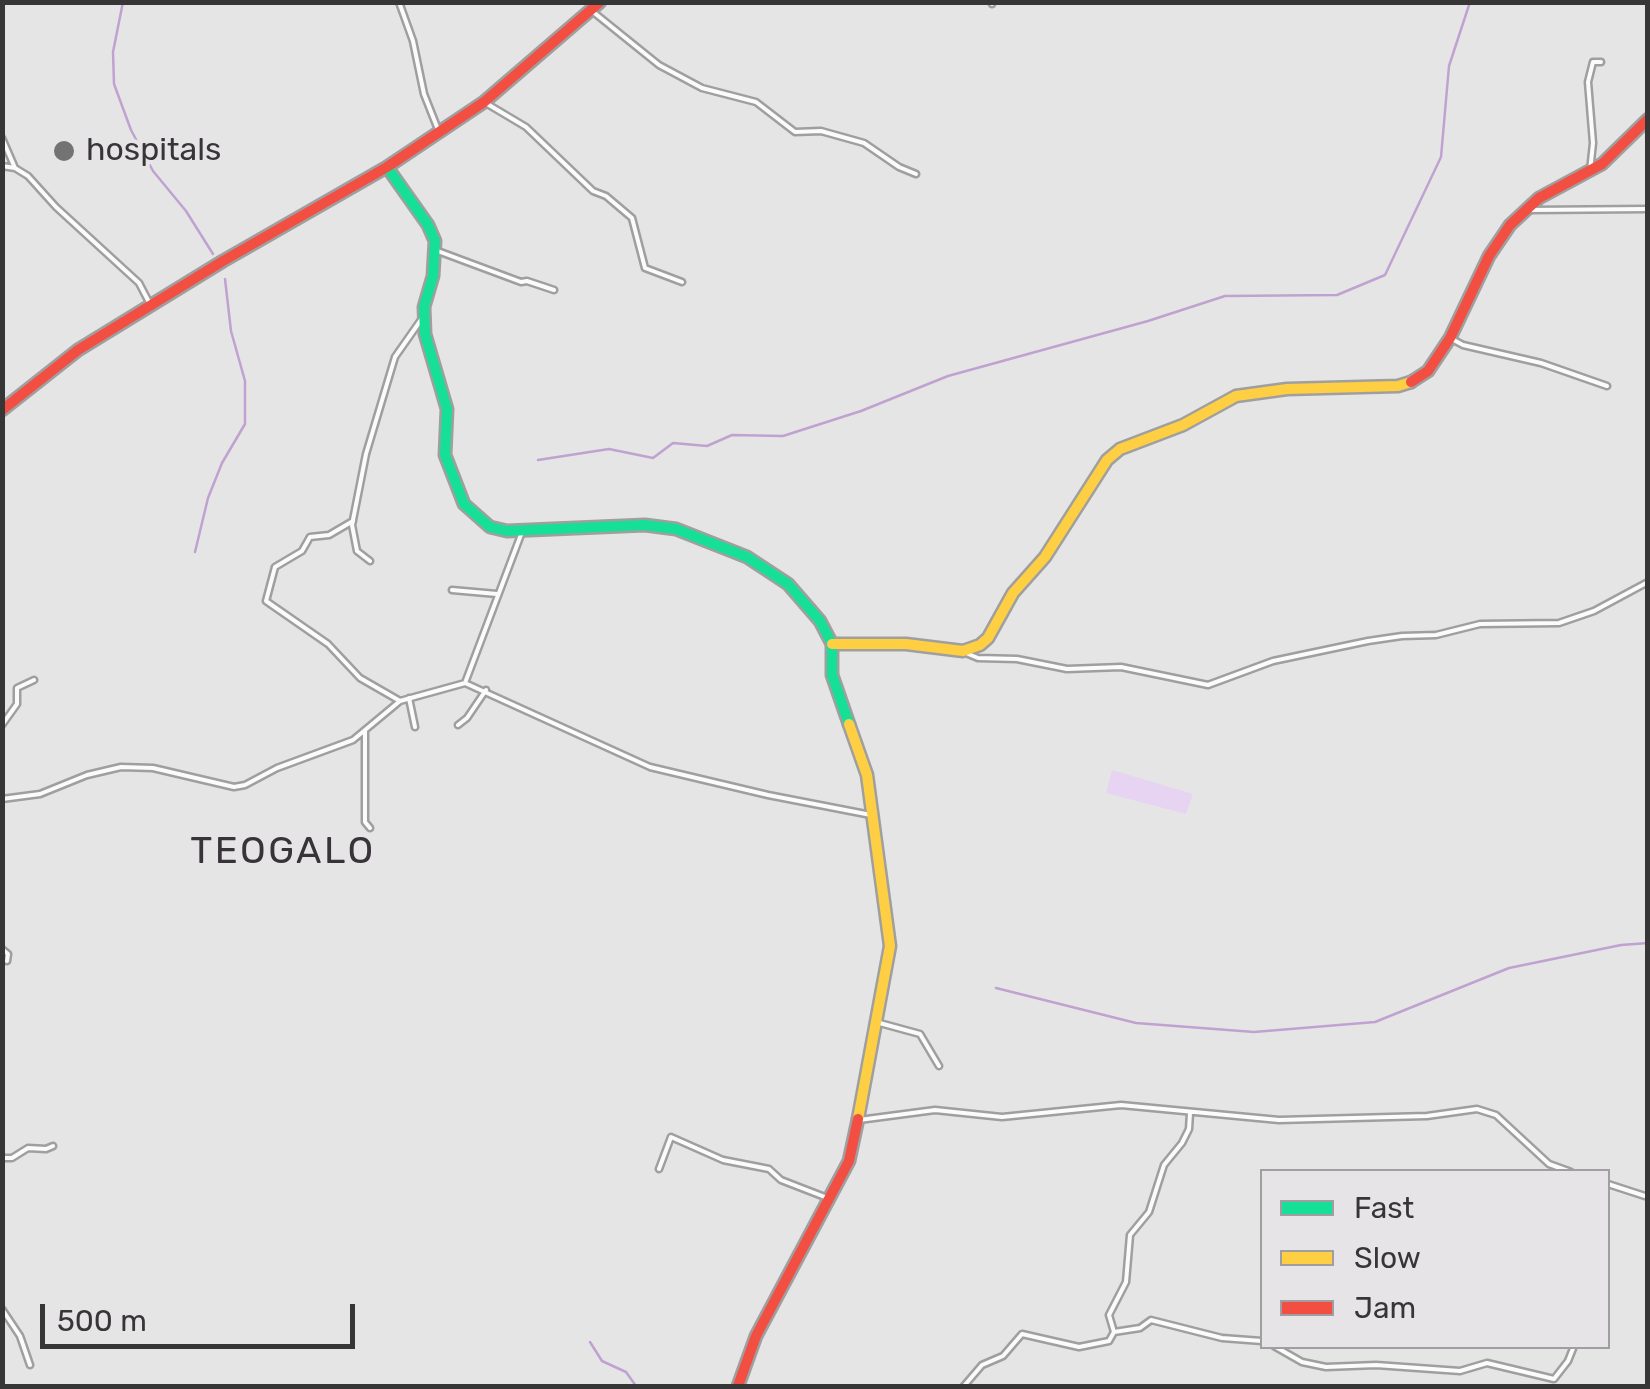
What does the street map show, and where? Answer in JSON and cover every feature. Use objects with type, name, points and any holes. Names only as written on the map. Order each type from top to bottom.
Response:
[{"type":"street","points":[[400,2],[424,94],[439,132]]},
{"type":"street","points":[[2,410],[78,350],[387,168],[484,102],[596,6],[672,73],[708,91],[756,102],[793,131],[821,131],[864,143],[916,174]]},
{"type":"street","points":[[1590,172],[1593,143],[1589,78],[1593,62],[1601,62]]},
{"type":"street","points":[[484,102],[526,127],[593,191],[606,196],[632,218],[645,268],[682,282]]},
{"type":"street","points":[[963,651],[988,638],[1099,472],[1120,449],[1183,425],[1236,396],[1287,388],[1408,384],[1428,370],[1450,338],[1488,256],[1524,209],[1590,172],[1648,119]]},
{"type":"street","points":[[2,138],[15,168]]},
{"type":"street","points":[[2,166],[28,176],[139,284],[151,306]]},
{"type":"street","points":[[387,168],[428,225],[435,250],[423,317],[428,353],[447,408],[445,454],[458,495],[472,513],[490,527],[522,532],[645,524],[704,538],[747,557],[788,584],[820,621],[832,644],[832,675],[867,775],[890,946],[849,1161],[756,1336],[738,1386]]},
{"type":"street","points":[[1524,209],[1539,212],[1648,208]]},
{"type":"street","points":[[435,250],[554,290]]},
{"type":"street","points":[[370,561],[357,552],[353,521],[366,454],[395,356],[423,317]]},
{"type":"street","points":[[1450,338],[1607,386]]},
{"type":"street","points":[[353,521],[329,535],[310,537],[302,551],[276,567],[266,600],[328,644],[360,678],[400,701]]},
{"type":"street","points":[[464,683],[522,532]]},
{"type":"street","points":[[832,644],[871,642],[963,651],[972,656],[1017,659],[1067,669],[1121,667],[1208,685],[1272,661],[1368,641],[1436,636],[1489,623],[1561,622],[1594,611],[1648,582]]},
{"type":"street","points":[[452,590],[498,594]]},
{"type":"street","points":[[2,726],[17,704],[18,688],[34,680]]},
{"type":"street","points":[[2,799],[40,794],[87,775],[121,767],[174,772],[234,787],[353,740],[400,701],[464,683],[650,767],[871,815]]},
{"type":"street","points":[[458,725],[486,690]]},
{"type":"street","points":[[410,698],[416,726]]},
{"type":"street","points":[[365,730],[365,822],[370,828]]},
{"type":"street","points":[[2,949],[8,954],[7,962]]},
{"type":"street","points":[[876,1022],[920,1034],[939,1066]]},
{"type":"street","points":[[859,1120],[934,1110],[1002,1117],[1121,1105],[1320,1120],[1485,1110],[1510,1126],[1544,1161],[1563,1169]]},
{"type":"street","points":[[964,1386],[982,1366],[1002,1356],[1022,1334],[1079,1347],[1109,1341],[1114,1332],[1109,1315],[1126,1282],[1130,1236],[1152,1206],[1164,1165],[1189,1129],[1190,1113]]},
{"type":"street","points":[[660,1169],[671,1138],[722,1160],[769,1169],[781,1180],[830,1199]]},
{"type":"street","points":[[2,1158],[12,1158],[28,1148],[46,1150],[53,1146]]},
{"type":"street","points":[[1610,1185],[1648,1196]]},
{"type":"street","points":[[2,1309],[20,1336],[30,1365]]},
{"type":"street","points":[[1114,1332],[1140,1328],[1151,1320],[1222,1338],[1260,1341]]},
{"type":"street","points":[[1279,1349],[1302,1362],[1326,1367],[1460,1371],[1488,1363],[1554,1379]]},
{"type":"street","points":[[1552,1386],[1573,1349]]},
{"type":"shaded area","points":[[1112,770],[1193,794],[1186,814],[1106,793]]},
{"type":"waterway","points":[[123,2],[113,52],[114,84],[131,130],[153,171],[186,211],[213,254]]},
{"type":"waterway","points":[[538,460],[609,449],[653,458],[673,443],[707,446],[732,435],[783,436],[861,411],[948,376],[1225,296],[1337,295],[1385,275],[1441,157],[1449,66],[1470,2]]},
{"type":"waterway","points":[[195,552],[208,498],[222,463],[245,424],[245,381],[231,331],[225,279]]},
{"type":"waterway","points":[[996,988],[1136,1023],[1254,1032],[1375,1022],[1509,968],[1648,943]]},
{"type":"waterway","points":[[590,1342],[602,1361],[626,1372],[636,1386]]},
{"type":"traffic: fast","points":[[387,167],[435,241],[433,276],[424,307],[425,334],[447,409],[445,455],[464,504],[490,527],[507,531],[645,525],[676,529],[747,557],[788,584],[820,621],[832,644],[832,675],[849,724]]},
{"type":"traffic: slow","points":[[832,644],[906,644],[963,651],[980,645],[988,638],[1013,593],[1045,557],[1107,460],[1120,449],[1183,425],[1236,396],[1411,382]]},
{"type":"traffic: slow","points":[[849,724],[867,775],[890,946],[858,1119]]},
{"type":"traffic: jam","points":[[2,410],[78,350],[387,167],[484,102],[600,2]]},
{"type":"traffic: jam","points":[[1411,382],[1428,371],[1450,338],[1489,256],[1510,225],[1539,198],[1602,164],[1648,119]]},
{"type":"traffic: jam","points":[[738,1386],[756,1336],[849,1161],[858,1119]]},
{"type":"place","name":"hospitals","points":[[64,151]]},
{"type":"district","name":"TEOGALO","points":[[283,852]]}]
